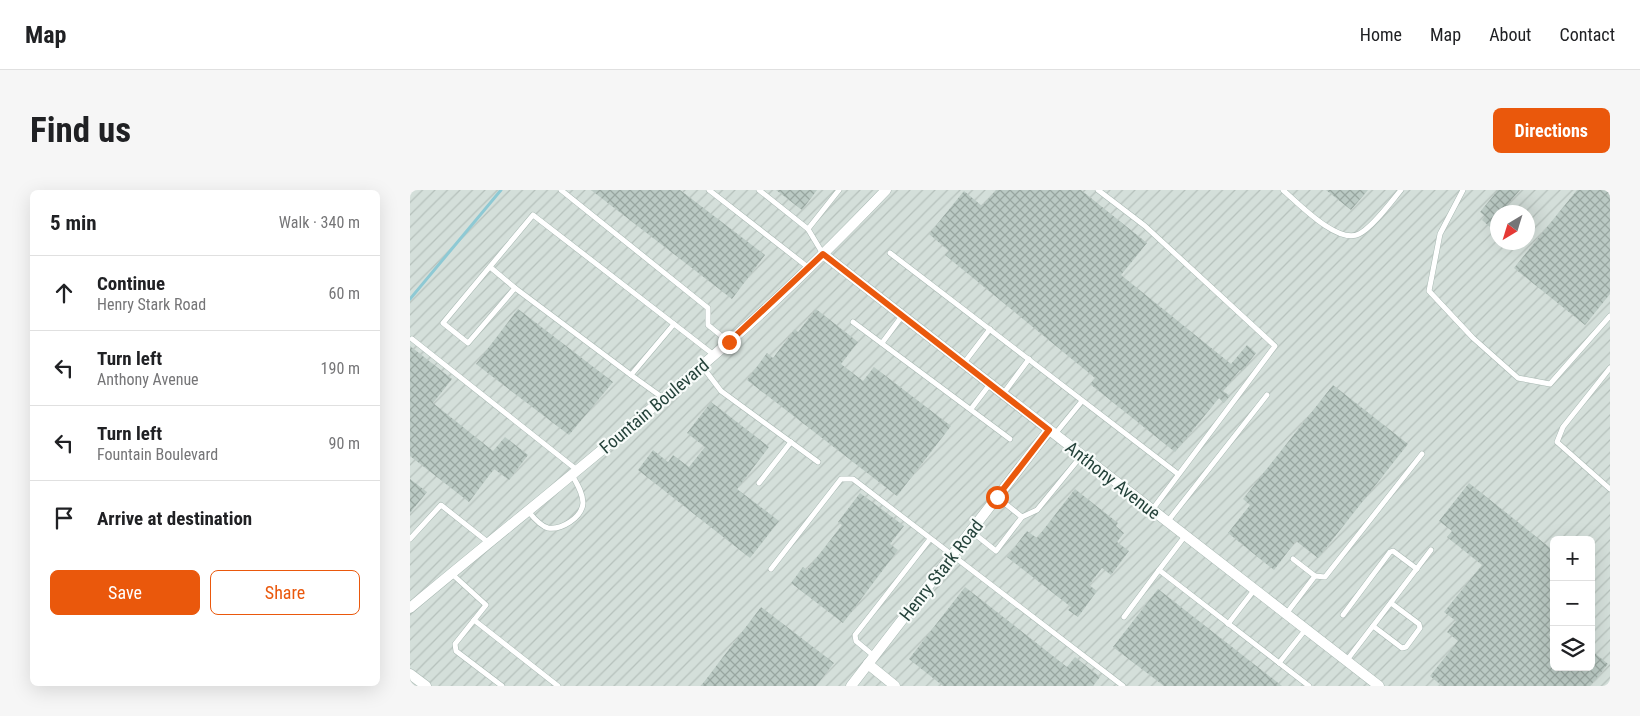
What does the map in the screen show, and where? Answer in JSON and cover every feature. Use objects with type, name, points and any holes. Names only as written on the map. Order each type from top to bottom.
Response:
[{"type":"street","name":"Fountain Boulevard","points":[[410,608],[702,366],[809,268],[886,190]]},
{"type":"street","name":"Anthony Avenue","points":[[823,254],[1347,660],[1372,684]]},
{"type":"street","name":"Henry Stark Road","points":[[851,686],[997,497],[1052,433]]},
{"type":"street","points":[[871,660],[895,686]]},
{"type":"street","points":[[410,674],[426,686]]},
{"type":"lane","points":[[561,190],[708,308],[708,325],[729,342]]},
{"type":"lane","points":[[710,190],[809,268]]},
{"type":"lane","points":[[758,190],[808,229],[823,254]]},
{"type":"lane","points":[[808,229],[840,190]]},
{"type":"lane","points":[[1098,190],[1145,226],[1276,346],[1152,510]]},
{"type":"lane","points":[[1283,190],[1332,230],[1349,237],[1358,235],[1366,230],[1401,190]]},
{"type":"lane","points":[[1463,190],[1440,234],[1429,290],[1473,338],[1518,378],[1550,384],[1610,316]]},
{"type":"lane","points":[[515,288],[468,343],[443,323],[533,215],[714,355]]},
{"type":"lane","points":[[890,253],[1178,474]]},
{"type":"lane","points":[[490,267],[515,288],[663,398]]},
{"type":"lane","points":[[882,343],[902,316]]},
{"type":"lane","points":[[854,322],[1010,439]]},
{"type":"lane","points":[[631,375],[674,324]]},
{"type":"lane","points":[[963,364],[990,329]]},
{"type":"lane","points":[[412,339],[574,472],[582,493],[583,505],[579,514],[566,524],[555,528],[546,528],[536,521],[528,511]]},
{"type":"lane","points":[[1002,394],[1029,359]]},
{"type":"lane","points":[[702,366],[721,391],[818,462]]},
{"type":"lane","points":[[1610,368],[1564,428],[1557,442],[1610,489]]},
{"type":"lane","points":[[971,409],[990,384]]},
{"type":"lane","points":[[1167,522],[1268,395]]},
{"type":"lane","points":[[1052,433],[1082,401]]},
{"type":"lane","points":[[759,484],[791,442]]},
{"type":"lane","points":[[1293,559],[1315,576],[1325,577],[1422,454]]},
{"type":"lane","points":[[971,531],[996,551],[1022,517],[1037,510],[1082,455]]},
{"type":"lane","points":[[771,569],[841,479],[854,479],[1123,686]]},
{"type":"lane","points":[[997,497],[1022,517]]},
{"type":"lane","points":[[410,539],[441,505],[489,543]]},
{"type":"lane","points":[[1124,617],[1185,536]]},
{"type":"lane","points":[[871,660],[856,641],[855,635],[930,539]]},
{"type":"lane","points":[[1347,660],[1431,550]]},
{"type":"lane","points":[[1343,615],[1390,552],[1393,552],[1417,569]]},
{"type":"lane","points":[[1160,570],[1309,686]]},
{"type":"lane","points":[[451,574],[486,605],[455,644],[456,650],[502,686]]},
{"type":"lane","points":[[1286,614],[1315,576]]},
{"type":"lane","points":[[1228,624],[1255,589]]},
{"type":"lane","points":[[1373,626],[1402,648],[1406,647],[1420,628],[1419,624],[1391,602]]},
{"type":"lane","points":[[474,620],[558,686]]},
{"type":"lane","points":[[1279,663],[1306,629]]},
{"type":"shaded area","points":[[410,190],[1610,190],[1610,686],[410,686]]},
{"type":"building","points":[[591,190],[680,190],[765,255],[732,299]]},
{"type":"building","points":[[776,190],[817,190],[802,210]]},
{"type":"building","points":[[996,190],[1081,190],[1147,243],[1121,275],[1231,364],[1247,345],[1256,353],[1223,391],[1230,396],[1224,403],[1219,398],[1175,452],[1090,384],[1095,378],[945,255],[949,251],[929,234],[964,191],[982,206]]},
{"type":"building","points":[[1326,190],[1368,190],[1351,210]]},
{"type":"building","points":[[1498,190],[1520,190],[1507,205],[1490,205],[1490,227],[1482,220],[1485,216],[1480,212]]},
{"type":"building","points":[[1577,190],[1610,190],[1610,294],[1585,325],[1514,268],[1529,250],[1535,250],[1535,242]]},
{"type":"building","points":[[518,309],[613,382],[569,435],[476,364]]},
{"type":"building","points":[[816,309],[858,342],[841,364],[863,381],[874,367],[951,426],[897,496],[747,380],[767,353],[773,358],[795,329],[798,332]]},
{"type":"building","points":[[410,346],[452,379],[433,403],[493,451],[505,437],[528,455],[509,480],[494,469],[469,502],[410,456]]},
{"type":"building","points":[[1333,385],[1408,444],[1318,558],[1296,541],[1274,570],[1228,533],[1250,505],[1243,499]]},
{"type":"building","points":[[711,402],[769,447],[737,489],[779,521],[750,558],[638,470],[653,450],[668,462],[673,455],[689,467],[705,447],[687,433]]},
{"type":"building","points":[[410,479],[427,492],[410,513]]},
{"type":"building","points":[[1469,483],[1550,548],[1550,671],[1595,671],[1595,653],[1608,664],[1590,686],[1442,686],[1430,676],[1458,641],[1447,632],[1456,621],[1444,612],[1482,565],[1447,537],[1452,531],[1439,521]]},
{"type":"building","points":[[1075,489],[1118,523],[1116,526],[1124,533],[1117,542],[1129,551],[1111,575],[1102,568],[1089,585],[1097,591],[1078,617],[1068,610],[1071,607],[1007,557],[1027,531],[1037,538]]},
{"type":"building","points":[[860,493],[904,526],[890,544],[898,550],[843,623],[791,583],[803,567],[807,570],[842,525],[838,522]]},
{"type":"building","points":[[965,587],[1067,667],[1075,657],[1100,677],[1093,686],[943,686],[909,659]]},
{"type":"building","points":[[1158,589],[1282,686],[1164,686],[1113,647]]},
{"type":"building","points":[[761,607],[834,663],[816,686],[701,686]]},
{"type":"waterway","points":[[410,299],[501,190]]},
{"type":"route","points":[[729,342],[823,254],[1049,430],[997,497]]}]
